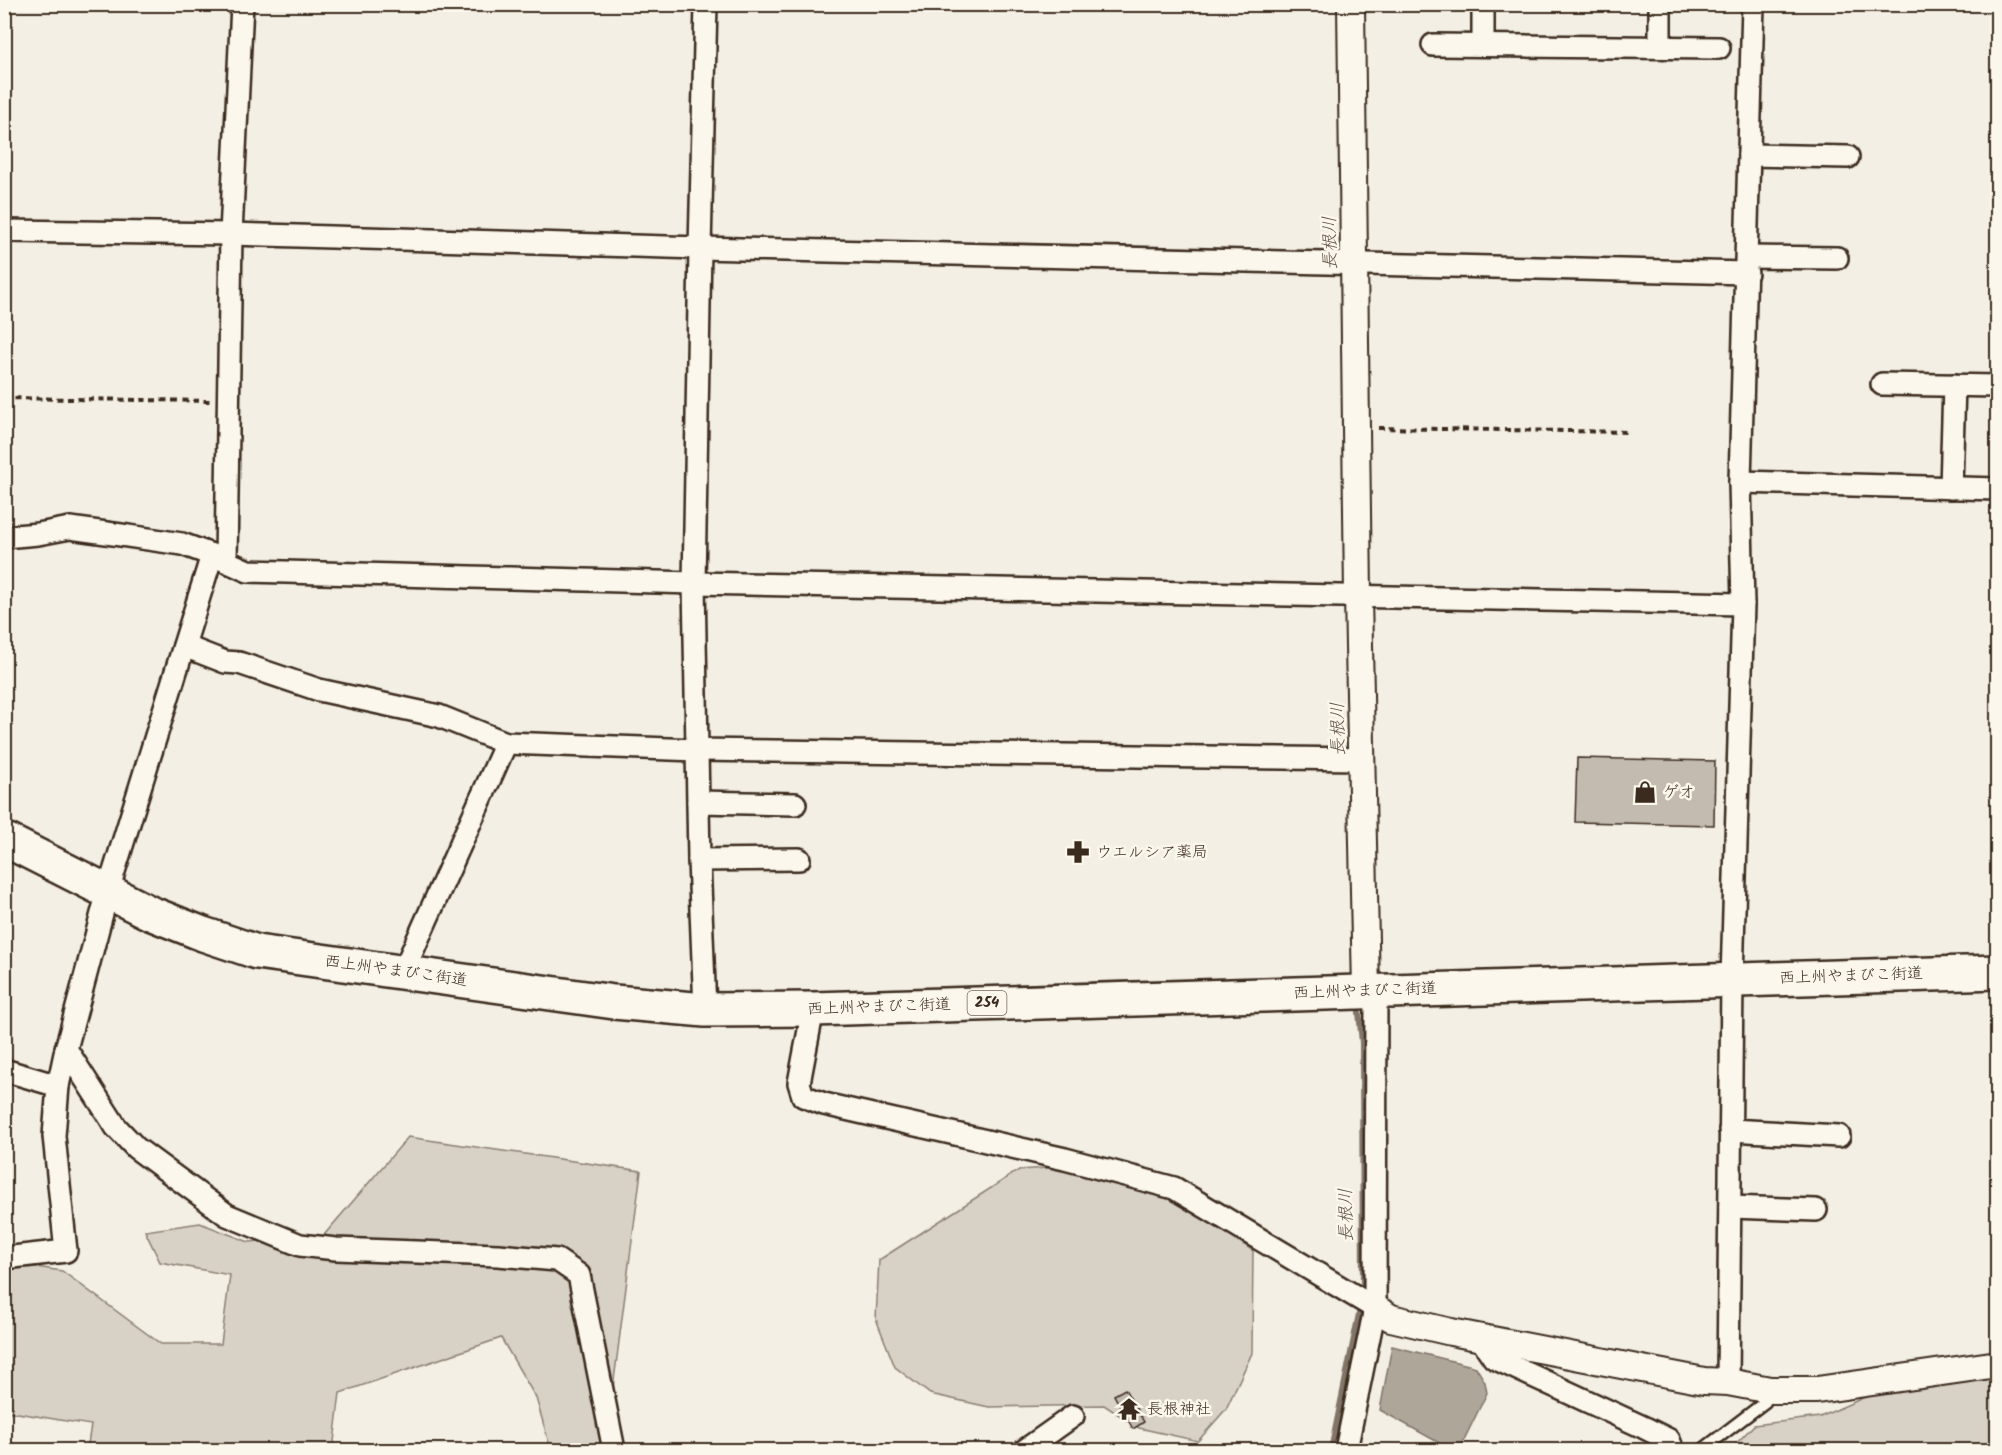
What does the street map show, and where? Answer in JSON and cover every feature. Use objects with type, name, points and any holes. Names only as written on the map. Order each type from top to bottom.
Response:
[{"type":"highway","name":"西上州やまびこ街道","points":[[4,839],[150,913],[257,952],[614,1002],[705,1010],[813,1009],[1998,972]]},
{"type":"street","points":[[4,1258],[66,1251],[54,1136],[58,1086],[66,1049],[108,891],[184,645],[219,558],[228,402],[231,234],[242,4]]},
{"type":"street","points":[[705,1010],[699,860],[694,583],[706,4]]},
{"type":"street","points":[[1346,1450],[1375,1308],[1371,991],[1361,759],[1358,596],[1351,4]]},
{"type":"street","points":[[1483,4],[1483,45]]},
{"type":"street","points":[[1660,4],[1660,48]]},
{"type":"street","points":[[1728,1382],[1732,979],[1743,604],[1740,482],[1753,4]]},
{"type":"street","points":[[1433,45],[1719,48]]},
{"type":"street","points":[[1749,155],[1848,157]]},
{"type":"street","points":[[4,231],[231,234],[700,248],[1354,262],[1747,265],[1837,258]]},
{"type":"street","points":[[1882,384],[1998,386]]},
{"type":"street","points":[[1951,488],[1954,385]]},
{"type":"street","points":[[1740,482],[1998,489]]},
{"type":"street","points":[[4,537],[70,528],[182,544],[248,571],[694,583],[1743,604]]},
{"type":"street","points":[[184,645],[225,662],[239,663],[319,690],[439,716],[506,743],[697,750],[1361,759]]},
{"type":"street","points":[[404,972],[506,743]]},
{"type":"street","points":[[698,802],[795,804]]},
{"type":"street","points":[[699,860],[799,860]]},
{"type":"street","points":[[813,1009],[799,1083],[803,1096],[824,1104],[1065,1159],[1174,1188],[1391,1318],[1481,1338],[1704,1381],[1728,1382],[1770,1390],[1817,1390],[1998,1364]]},
{"type":"street","points":[[66,1049],[116,1127],[136,1148],[227,1215],[300,1245],[336,1249],[498,1255],[557,1260],[579,1275],[614,1450]]},
{"type":"street","points":[[4,1070],[58,1086]]},
{"type":"street","points":[[1730,1130],[1839,1136]]},
{"type":"street","points":[[1730,1207],[1816,1210]]},
{"type":"street","points":[[1481,1338],[1494,1358],[1669,1440],[1674,1450]]},
{"type":"street","points":[[1025,1450],[1073,1416]]},
{"type":"lane","points":[[1702,1450],[1765,1402],[1770,1390]]},
{"type":"path","points":[[4,398],[228,402]]},
{"type":"path","points":[[1356,427],[1630,432]]},
{"type":"path","points":[[1152,1445],[1155,1450]]},
{"type":"shaded area","points":[[408,1137],[641,1171],[605,1450],[566,1450],[549,1443],[536,1398],[501,1338],[340,1393],[333,1450],[87,1450],[91,1425],[5,1411],[5,1270],[36,1267],[62,1271],[161,1344],[221,1344],[230,1275],[160,1262],[145,1231],[200,1223],[249,1242],[324,1235]]},
{"type":"shaded area","points":[[1075,1166],[1158,1185],[1253,1251],[1252,1353],[1226,1409],[1198,1441],[1139,1428],[1104,1405],[989,1407],[930,1394],[895,1367],[876,1319],[879,1260],[1019,1170]]},
{"type":"shaded area","points":[[1392,1346],[1476,1367],[1485,1382],[1487,1393],[1459,1450],[1452,1450],[1380,1410]]},
{"type":"shaded area","points":[[1997,1374],[1997,1450],[1730,1450],[1754,1425],[1820,1417],[1874,1393]]},
{"type":"building","name":"ゲオ","points":[[1577,758],[1715,761],[1714,825],[1575,822]]},
{"type":"building","name":"長根神社","points":[[1125,1389],[1144,1422],[1133,1429],[1114,1395]]},
{"type":"waterway","name":"長根川","points":[[1358,1001],[1362,1043],[1363,1294]]},
{"type":"waterway","name":"長根川","points":[[1331,1450],[1361,1304]]},
{"type":"place","name":"ゲオ","points":[[1645,792]]},
{"type":"place","name":"ウエルシア薬局","points":[[1078,852]]},
{"type":"place","name":"長根神社","points":[[1129,1409]]}]
